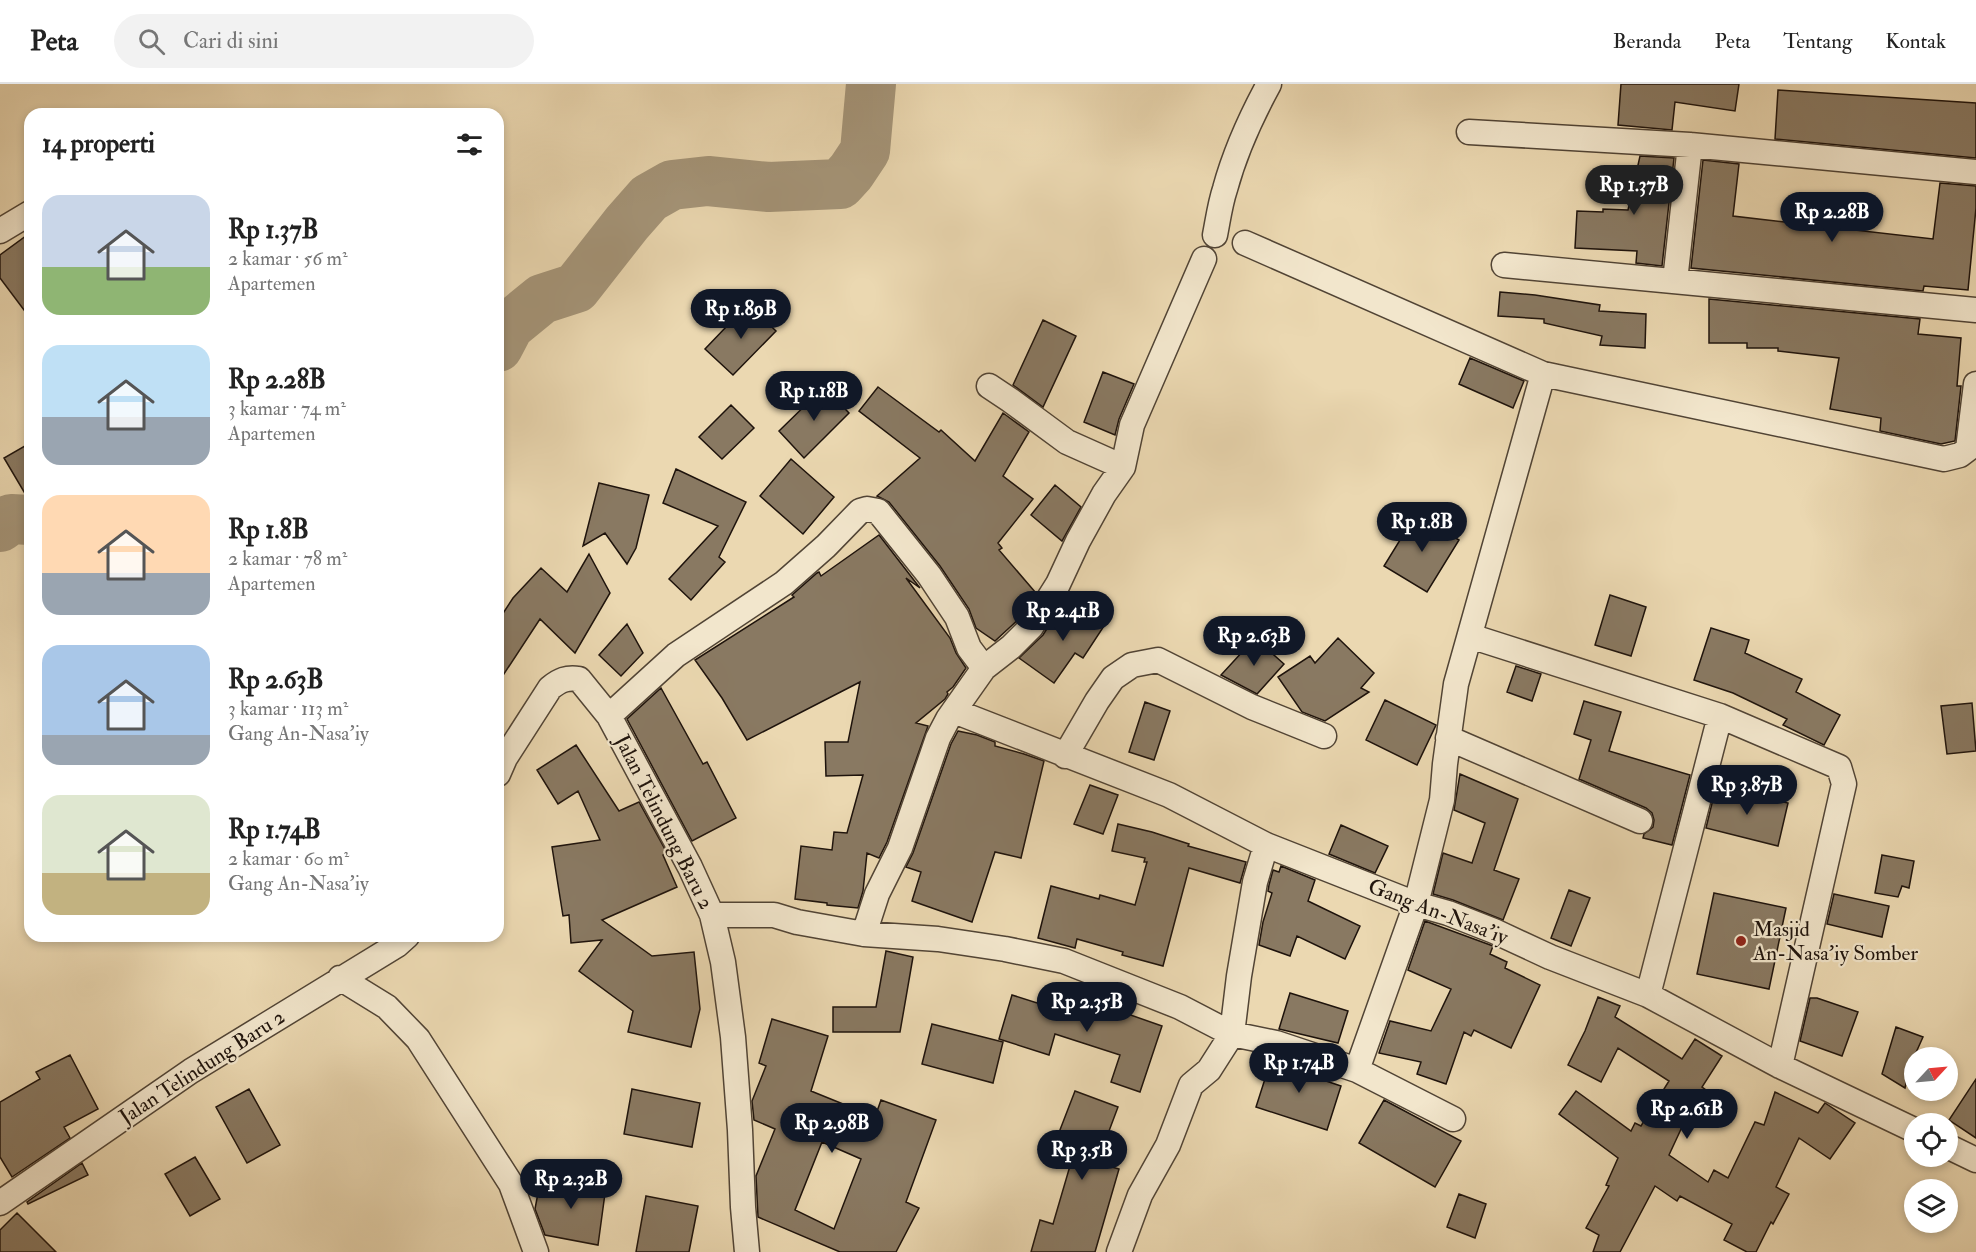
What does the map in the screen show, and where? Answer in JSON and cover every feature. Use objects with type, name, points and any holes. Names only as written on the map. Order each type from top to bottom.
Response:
[{"type":"street","points":[[1215,235],[1224,190],[1253,113],[1269,84]]},
{"type":"street","points":[[1469,132],[1690,145],[1976,172]]},
{"type":"street","points":[[1675,281],[1690,145]]},
{"type":"street","points":[[0,231],[24,217]]},
{"type":"street","points":[[1245,243],[1543,374],[1944,459],[1960,455],[1968,449],[1976,384]]},
{"type":"street","points":[[864,934],[877,894],[900,848],[938,738],[984,668],[1011,647],[1031,627],[1058,585],[1078,541],[1104,494],[1123,467],[1132,425],[1204,259]]},
{"type":"street","points":[[1504,265],[1976,310]]},
{"type":"street","points":[[1357,1070],[1416,904],[1443,800],[1448,738],[1456,684],[1543,374]]},
{"type":"street","points":[[989,386],[1067,442],[1123,467]]},
{"type":"street","points":[[609,716],[676,655],[784,583],[826,546],[860,511],[867,509],[878,511],[929,575],[957,617],[969,648],[984,668]]},
{"type":"street","points":[[1470,636],[1720,716],[1839,766],[1844,784],[1780,1066]]},
{"type":"street","points":[[1065,756],[1097,700],[1113,678],[1132,665],[1158,660],[1252,707],[1324,736]]},
{"type":"street","name":"Jalan Telindung Baru 2","points":[[504,760],[550,688],[569,677],[579,679],[609,716],[690,867],[712,915],[723,962],[733,1037],[747,1252]]},
{"type":"street","name":"Gang An-Nasa'iy","points":[[954,711],[1169,795],[1266,845],[1416,904],[1448,913],[1494,931],[1550,957],[1648,995],[1780,1066],[1904,1125]]},
{"type":"street","points":[[1648,995],[1720,716]]},
{"type":"street","points":[[1448,738],[1640,821]]},
{"type":"street","points":[[1119,1252],[1140,1195],[1168,1144],[1191,1085],[1209,1070],[1232,1034],[1252,894],[1266,845]]},
{"type":"street","points":[[712,915],[774,915],[796,922],[864,934],[938,939],[1064,961],[1180,1007],[1232,1034],[1276,1043],[1357,1070],[1453,1119]]},
{"type":"street","name":"Jalan Telindung Baru 2","points":[[0,1203],[191,1071],[401,942]]},
{"type":"street","points":[[340,978],[387,1007],[418,1039],[511,1184],[536,1252]]},
{"type":"street","points":[[1958,1151],[1976,1160]]},
{"type":"building","points":[[1621,84],[1739,84],[1735,111],[1675,102],[1672,130],[1618,125]]},
{"type":"building","points":[[1778,90],[1976,103],[1976,158],[1775,139]]},
{"type":"building","points":[[1640,156],[1674,158],[1662,266],[1636,263],[1637,251],[1575,248],[1577,211],[1628,210]]},
{"type":"building","points":[[1703,160],[1739,164],[1733,216],[1933,239],[1940,183],[1976,186],[1968,290],[1924,286],[1923,291],[1691,268]]},
{"type":"building","points":[[24,237],[24,310],[0,278],[0,255]]},
{"type":"building","points":[[1500,292],[1600,305],[1599,311],[1646,314],[1645,348],[1600,345],[1602,336],[1544,323],[1544,319],[1498,316]]},
{"type":"building","points":[[1709,299],[1920,319],[1918,334],[1961,338],[1957,386],[1961,386],[1955,441],[1941,444],[1880,431],[1881,418],[1830,409],[1839,358],[1778,351],[1778,348],[1747,348],[1747,343],[1709,343]]},
{"type":"building","points":[[748,304],[776,331],[733,375],[705,349]]},
{"type":"building","points":[[1043,320],[1076,336],[1043,407],[1013,385]]},
{"type":"building","points":[[1470,358],[1524,381],[1513,408],[1459,384]]},
{"type":"building","points":[[1103,372],[1134,384],[1119,419],[1115,435],[1084,422]]},
{"type":"building","points":[[824,387],[849,413],[804,458],[779,431]]},
{"type":"building","points":[[878,387],[939,432],[941,430],[975,461],[1003,413],[1029,432],[1003,476],[1033,499],[998,543],[1002,548],[999,550],[1036,593],[1020,618],[995,641],[976,628],[969,609],[940,566],[889,502],[877,496],[920,458],[859,411]]},
{"type":"building","points":[[731,405],[754,428],[722,459],[699,437]]},
{"type":"building","points":[[24,446],[24,492],[4,458]]},
{"type":"building","points":[[791,459],[834,497],[803,534],[760,496]]},
{"type":"building","points":[[676,469],[746,502],[719,557],[725,562],[691,600],[669,579],[718,526],[663,503]]},
{"type":"building","points":[[599,483],[649,495],[636,548],[627,564],[605,533],[583,546]]},
{"type":"building","points":[[1055,485],[1081,507],[1062,541],[1031,515]]},
{"type":"building","points":[[1416,514],[1459,540],[1427,592],[1384,566]]},
{"type":"building","points":[[879,535],[920,588],[906,578],[950,638],[966,668],[947,692],[945,699],[916,723],[928,726],[887,842],[879,858],[867,853],[863,891],[858,908],[827,905],[827,903],[795,899],[801,846],[832,850],[834,832],[847,833],[863,775],[826,776],[825,742],[848,742],[860,682],[747,740],[722,698],[695,660],[794,597],[792,595],[817,573],[819,572],[821,576]]},
{"type":"building","points":[[589,554],[610,593],[575,653],[540,619],[504,674],[504,612],[513,598],[541,568],[567,592]]},
{"type":"building","points":[[1610,595],[1646,607],[1631,656],[1595,645]]},
{"type":"building","points":[[1065,600],[1104,626],[1083,658],[1075,653],[1054,683],[1019,658],[1043,635]]},
{"type":"building","points":[[627,624],[643,653],[621,676],[599,655]]},
{"type":"building","points":[[1711,628],[1749,640],[1745,653],[1802,679],[1796,692],[1840,715],[1824,745],[1783,725],[1787,719],[1733,693],[1694,680]]},
{"type":"building","points":[[1255,638],[1284,664],[1257,694],[1221,675]]},
{"type":"building","points":[[1338,638],[1374,673],[1361,688],[1369,692],[1325,721],[1302,712],[1278,677],[1310,656],[1315,663]]},
{"type":"building","points":[[1516,666],[1541,674],[1532,701],[1507,692]]},
{"type":"building","points":[[661,688],[703,764],[707,762],[736,818],[692,841],[627,719]]},
{"type":"building","points":[[1385,700],[1436,725],[1417,765],[1366,740]]},
{"type":"building","points":[[1584,701],[1621,712],[1609,751],[1690,775],[1672,845],[1643,838],[1644,834],[1653,827],[1654,820],[1652,813],[1646,808],[1579,779],[1591,740],[1574,734]]},
{"type":"building","points":[[1145,702],[1170,711],[1154,760],[1129,752]]},
{"type":"building","points":[[1972,703],[1976,751],[1947,754],[1941,706]]},
{"type":"building","points":[[958,731],[977,735],[995,742],[995,746],[1044,761],[1021,858],[995,852],[972,922],[912,901],[921,872],[906,867],[951,744]]},
{"type":"building","points":[[576,745],[619,811],[639,802],[667,853],[663,855],[677,887],[602,920],[652,956],[694,952],[700,1009],[691,1047],[628,1032],[633,1011],[579,971],[602,940],[571,943],[569,915],[563,916],[552,847],[600,840],[578,791],[558,804],[537,770]]},
{"type":"building","points":[[1460,774],[1518,799],[1494,870],[1519,879],[1503,920],[1433,894],[1443,853],[1472,863],[1485,823],[1454,810]]},
{"type":"building","points":[[1090,785],[1118,795],[1103,834],[1074,824]]},
{"type":"building","points":[[1716,787],[1788,803],[1778,846],[1706,828]]},
{"type":"building","points":[[1118,824],[1152,832],[1189,844],[1188,846],[1246,862],[1240,883],[1189,868],[1163,966],[1077,939],[1075,948],[1038,938],[1051,886],[1099,899],[1100,895],[1135,905],[1147,862],[1144,862],[1145,858],[1112,851]]},
{"type":"building","points":[[1341,825],[1388,846],[1375,873],[1329,854]]},
{"type":"building","points":[[1882,855],[1914,861],[1909,888],[1902,886],[1898,897],[1875,893]]},
{"type":"building","points":[[1281,866],[1315,880],[1308,901],[1360,926],[1345,959],[1297,936],[1290,956],[1259,945],[1272,893],[1268,891],[1273,870],[1279,872]]},
{"type":"building","points":[[1569,890],[1590,898],[1571,946],[1551,938]]},
{"type":"building","name":"Masjid An-Nasa'iy Somber","points":[[1714,893],[1786,908],[1769,989],[1697,974]]},
{"type":"building","points":[[1834,894],[1889,906],[1882,937],[1827,924]]},
{"type":"building","points":[[1425,921],[1493,946],[1490,954],[1507,962],[1505,968],[1540,985],[1511,1048],[1474,1030],[1471,1036],[1464,1032],[1446,1084],[1417,1074],[1421,1062],[1379,1053],[1390,1021],[1431,1031],[1451,989],[1408,970]]},
{"type":"building","points":[[886,951],[913,957],[900,1032],[833,1032],[833,1007],[876,1007]]},
{"type":"building","points":[[1085,993],[1124,1006],[1122,1012],[1162,1026],[1140,1092],[1111,1082],[1120,1055],[1055,1034],[1049,1055],[999,1039],[1012,995],[1078,1016]]},
{"type":"building","points":[[1290,993],[1348,1011],[1338,1043],[1279,1029]]},
{"type":"building","points":[[1598,997],[1620,1006],[1615,1017],[1682,1059],[1695,1039],[1722,1056],[1702,1087],[1706,1090],[1682,1127],[1669,1155],[1708,1182],[1714,1170],[1728,1178],[1755,1122],[1764,1125],[1775,1092],[1818,1113],[1825,1103],[1855,1123],[1830,1159],[1799,1138],[1776,1187],[1789,1194],[1756,1252],[1747,1252],[1724,1240],[1732,1224],[1680,1196],[1677,1201],[1655,1186],[1620,1252],[1593,1252],[1599,1235],[1586,1228],[1609,1186],[1606,1185],[1618,1158],[1559,1114],[1576,1091],[1631,1131],[1635,1123],[1641,1126],[1669,1081],[1618,1048],[1601,1082],[1568,1065],[1585,1031]]},
{"type":"building","points":[[1810,998],[1817,998],[1858,1012],[1842,1056],[1800,1041]]},
{"type":"building","points":[[772,1019],[828,1036],[811,1091],[875,1117],[881,1100],[936,1120],[906,1202],[919,1208],[896,1252],[840,1252],[758,1217],[756,1176],[775,1129],[754,1120],[752,1101],[766,1066],[759,1063]],"holes":[[[822,1142],[861,1159],[834,1229],[795,1210]]]},
{"type":"building","points":[[932,1024],[1003,1042],[993,1083],[922,1064]]},
{"type":"building","points":[[1896,1027],[1923,1037],[1919,1047],[1904,1047],[1904,1087],[1882,1074]]},
{"type":"building","points":[[70,1055],[98,1109],[64,1127],[70,1138],[12,1177],[0,1157],[0,1102],[40,1079],[36,1072]]},
{"type":"building","points":[[1272,1057],[1328,1075],[1326,1081],[1341,1086],[1327,1130],[1256,1107]]},
{"type":"building","points":[[1976,1079],[1976,1138],[1958,1126],[1958,1113],[1954,1113]]},
{"type":"building","points":[[249,1089],[280,1145],[247,1163],[216,1107]]},
{"type":"building","points":[[632,1089],[700,1103],[692,1147],[624,1134]]},
{"type":"building","points":[[1075,1091],[1118,1107],[1097,1163],[1119,1169],[1095,1252],[1031,1252],[1040,1220],[1053,1224],[1077,1142],[1058,1135]]},
{"type":"building","points":[[1384,1100],[1461,1141],[1435,1187],[1359,1143]]},
{"type":"building","points":[[195,1157],[220,1199],[190,1216],[165,1174]]},
{"type":"building","points":[[82,1163],[88,1175],[28,1204],[27,1202]]},
{"type":"building","points":[[541,1177],[584,1185],[584,1183],[606,1186],[598,1245],[545,1235],[535,1209]]},
{"type":"building","points":[[1459,1194],[1486,1204],[1475,1238],[1447,1227]]},
{"type":"building","points":[[646,1196],[698,1206],[689,1252],[636,1252]]},
{"type":"building","points":[[17,1213],[56,1252],[0,1252],[0,1230]]},
{"type":"waterway","points":[[504,336],[509,326],[542,299],[576,288],[649,198],[672,185],[708,181],[769,187],[840,184],[865,151],[871,84]]},
{"type":"waterway","points":[[0,527],[11,519],[24,520]]},
{"type":"place","name":"Masjid An-Nasa'iy Somber","points":[[1741,941]]}]
